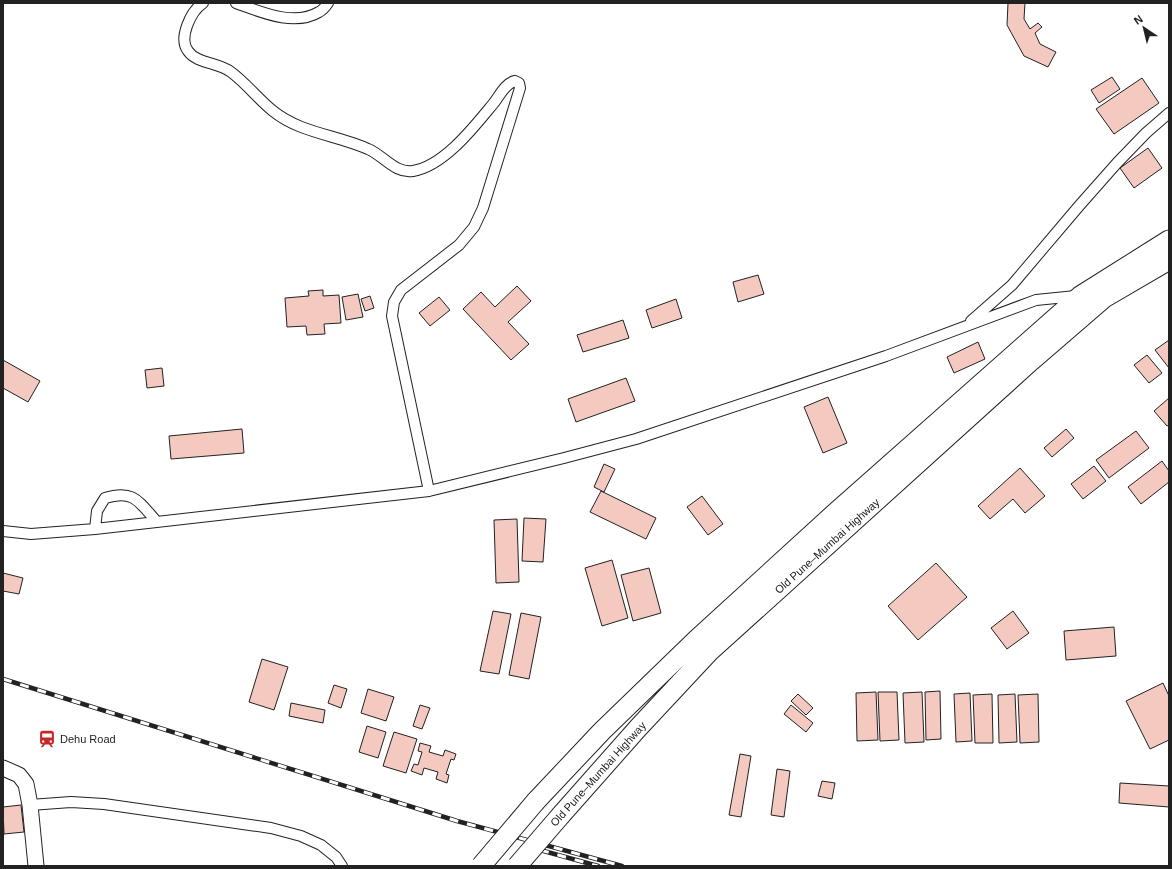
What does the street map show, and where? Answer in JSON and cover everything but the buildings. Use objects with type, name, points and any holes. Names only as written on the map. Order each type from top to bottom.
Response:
[{"type":"highway","name":"Old Pune–Mumbai Highway","points":[[481,866],[536,801],[602,731],[696,640],[835,513],[1080,296],[1169,240]]},
{"type":"highway","name":"Old Pune–Mumbai Highway","points":[[517,866],[638,728],[709,652],[1031,361],[1104,298],[1169,260]]},
{"type":"street","points":[[203,3],[192,14],[186,27],[184,44],[188,51],[196,58],[216,64],[230,71],[273,111],[292,124],[354,143],[374,152],[398,169],[411,172],[426,168],[434,163],[461,140],[493,104],[507,85],[515,81],[519,83],[520,88],[502,151],[483,208],[474,227],[459,245],[401,290],[394,302],[392,316],[429,491]]},
{"type":"street","points":[[236,3],[270,15],[291,18],[308,16],[320,11],[328,3]]},
{"type":"street","points":[[966,326],[1012,285],[1117,163],[1146,133],[1169,113]]},
{"type":"street","points":[[3,531],[31,534],[95,529],[429,491],[636,439],[886,356],[1036,300],[1080,296],[1104,298]]},
{"type":"street","points":[[95,529],[97,511],[105,498],[117,494],[130,496],[157,522]]},
{"type":"street","points":[[3,768],[19,775],[26,784],[30,805],[36,866]]},
{"type":"street","points":[[30,805],[71,802],[104,804],[271,828],[301,836],[321,845],[336,857],[342,866]]},
{"type":"railway","points":[[3,679],[457,821],[622,866]]},
{"type":"railway","points":[[540,850],[598,866]]},
{"type":"place","name":"Dehu Road","points":[[47,739]]}]
